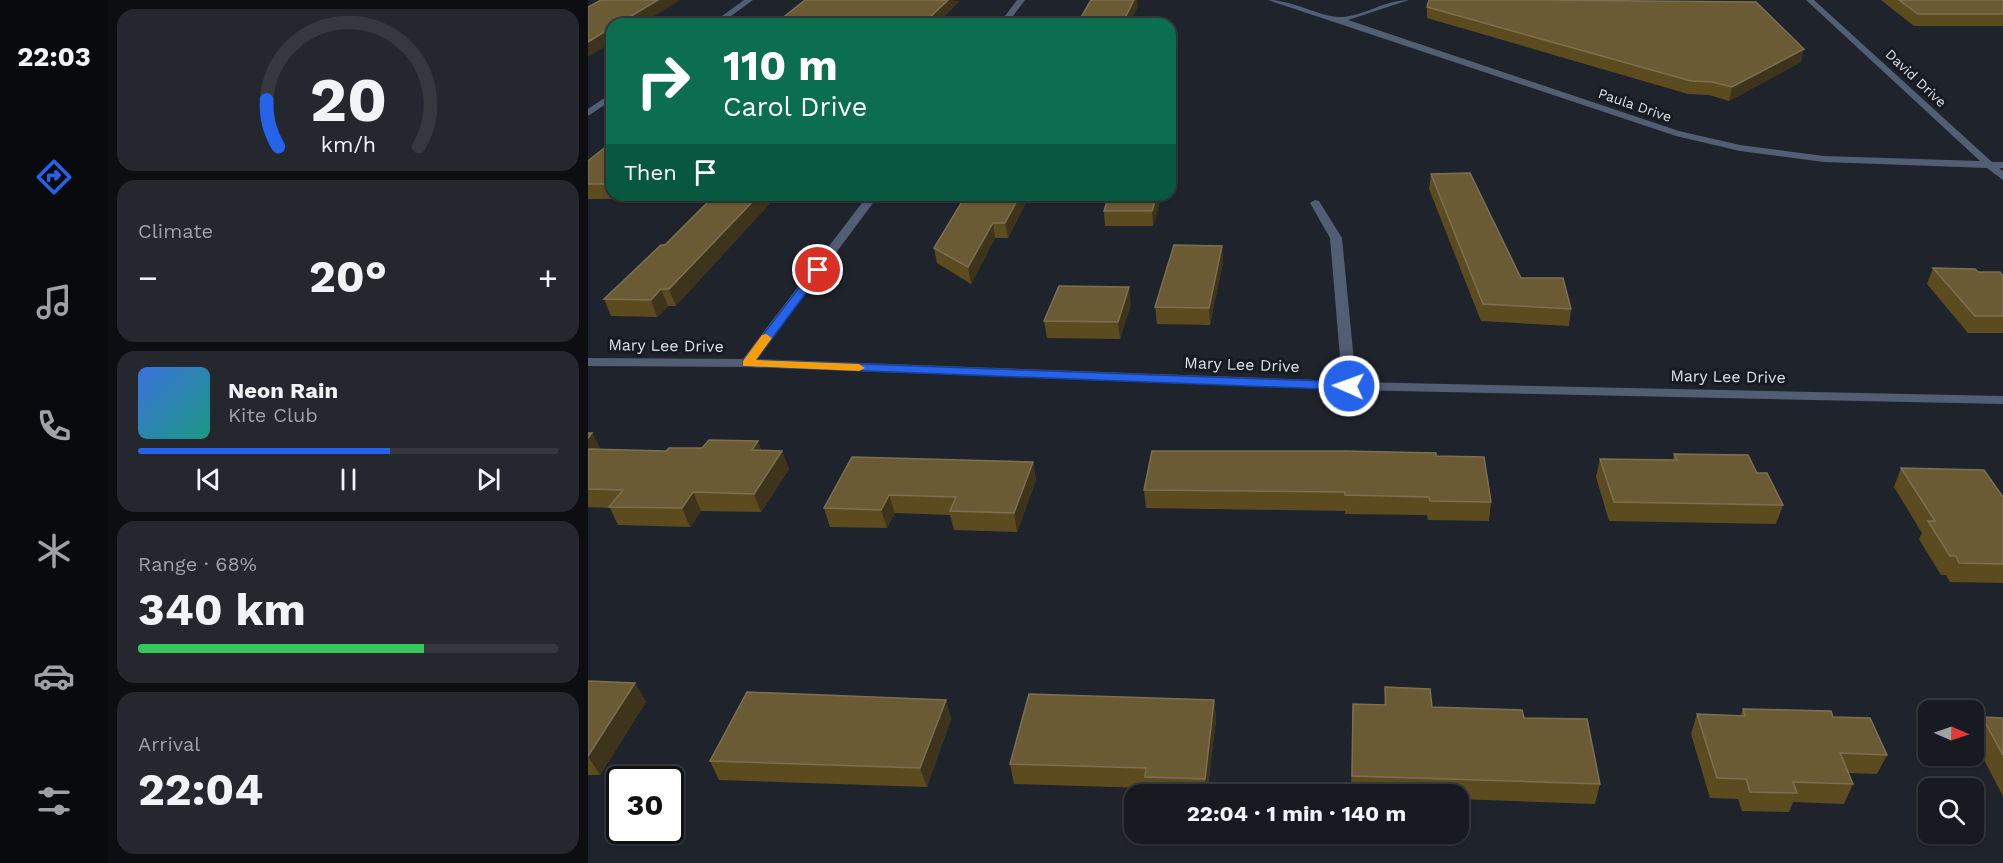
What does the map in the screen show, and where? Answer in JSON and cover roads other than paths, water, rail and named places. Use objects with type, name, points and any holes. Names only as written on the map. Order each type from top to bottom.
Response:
[{"type":"street","points":[[724,18],[749,0]]},
{"type":"street","points":[[1008,18],[1021,0]]},
{"type":"street","name":"Paula Drive","points":[[1272,0],[1340,20],[1676,133],[1740,148],[1824,159],[2003,165]]},
{"type":"street","points":[[1340,20],[1405,0]]},
{"type":"street","name":"David Drive","points":[[1810,0],[2003,177]]},
{"type":"street","points":[[588,113],[606,100]]},
{"type":"street","points":[[747,363],[869,201]]},
{"type":"street","points":[[1315,203],[1336,238],[1349,386]]},
{"type":"street","name":"Mary Lee Drive","points":[[588,362],[747,363],[1349,386],[2003,400]]}]
